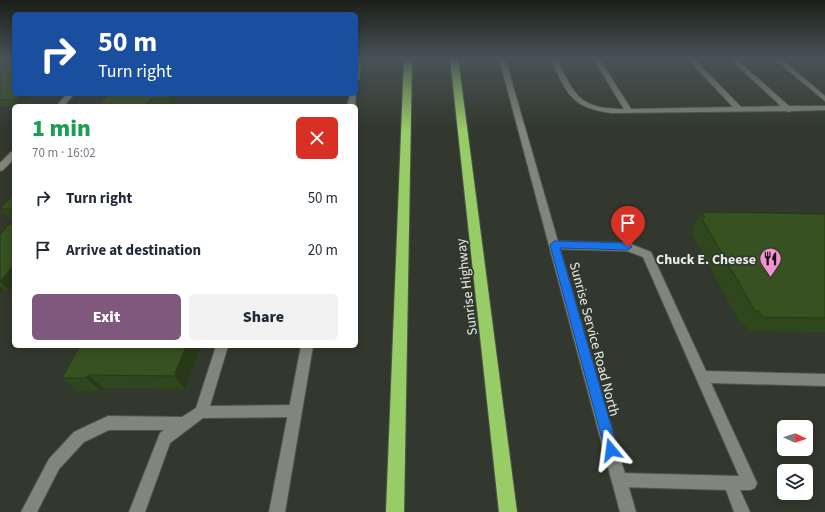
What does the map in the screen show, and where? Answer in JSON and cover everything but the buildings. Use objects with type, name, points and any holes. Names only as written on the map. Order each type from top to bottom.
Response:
[{"type":"highway","points":[[395,512],[407,82]]},
{"type":"highway","name":"Sunrise Highway","points":[[457,82],[508,512]]},
{"type":"main road","name":"Sunrise Service Road North","points":[[509,82],[628,512]]},
{"type":"main road","points":[[565,82],[573,97],[582,105],[595,110],[789,110],[825,108]]},
{"type":"main road","points":[[611,82],[629,111]]},
{"type":"main road","points":[[713,82],[740,110]]},
{"type":"main road","points":[[758,82],[789,110]]},
{"type":"main road","points":[[805,82],[825,99]]},
{"type":"main road","points":[[62,104],[69,96]]},
{"type":"main road","points":[[0,168],[12,156]]},
{"type":"main road","points":[[554,245],[628,247],[647,255],[750,483],[620,480]]},
{"type":"main road","points":[[201,412],[221,348]]},
{"type":"main road","points":[[277,512],[307,348]]},
{"type":"main road","points":[[702,376],[825,380]]},
{"type":"main road","points":[[137,512],[164,438],[201,412],[295,411]]},
{"type":"main road","points":[[29,512],[54,464],[79,437],[108,423],[184,424]]},
{"type":"main road","points":[[730,482],[742,512]]},
{"type":"place","name":"Chuck E. Cheese","points":[[771,278]]},
{"type":"route","points":[[611,450],[554,245],[628,247]]}]
